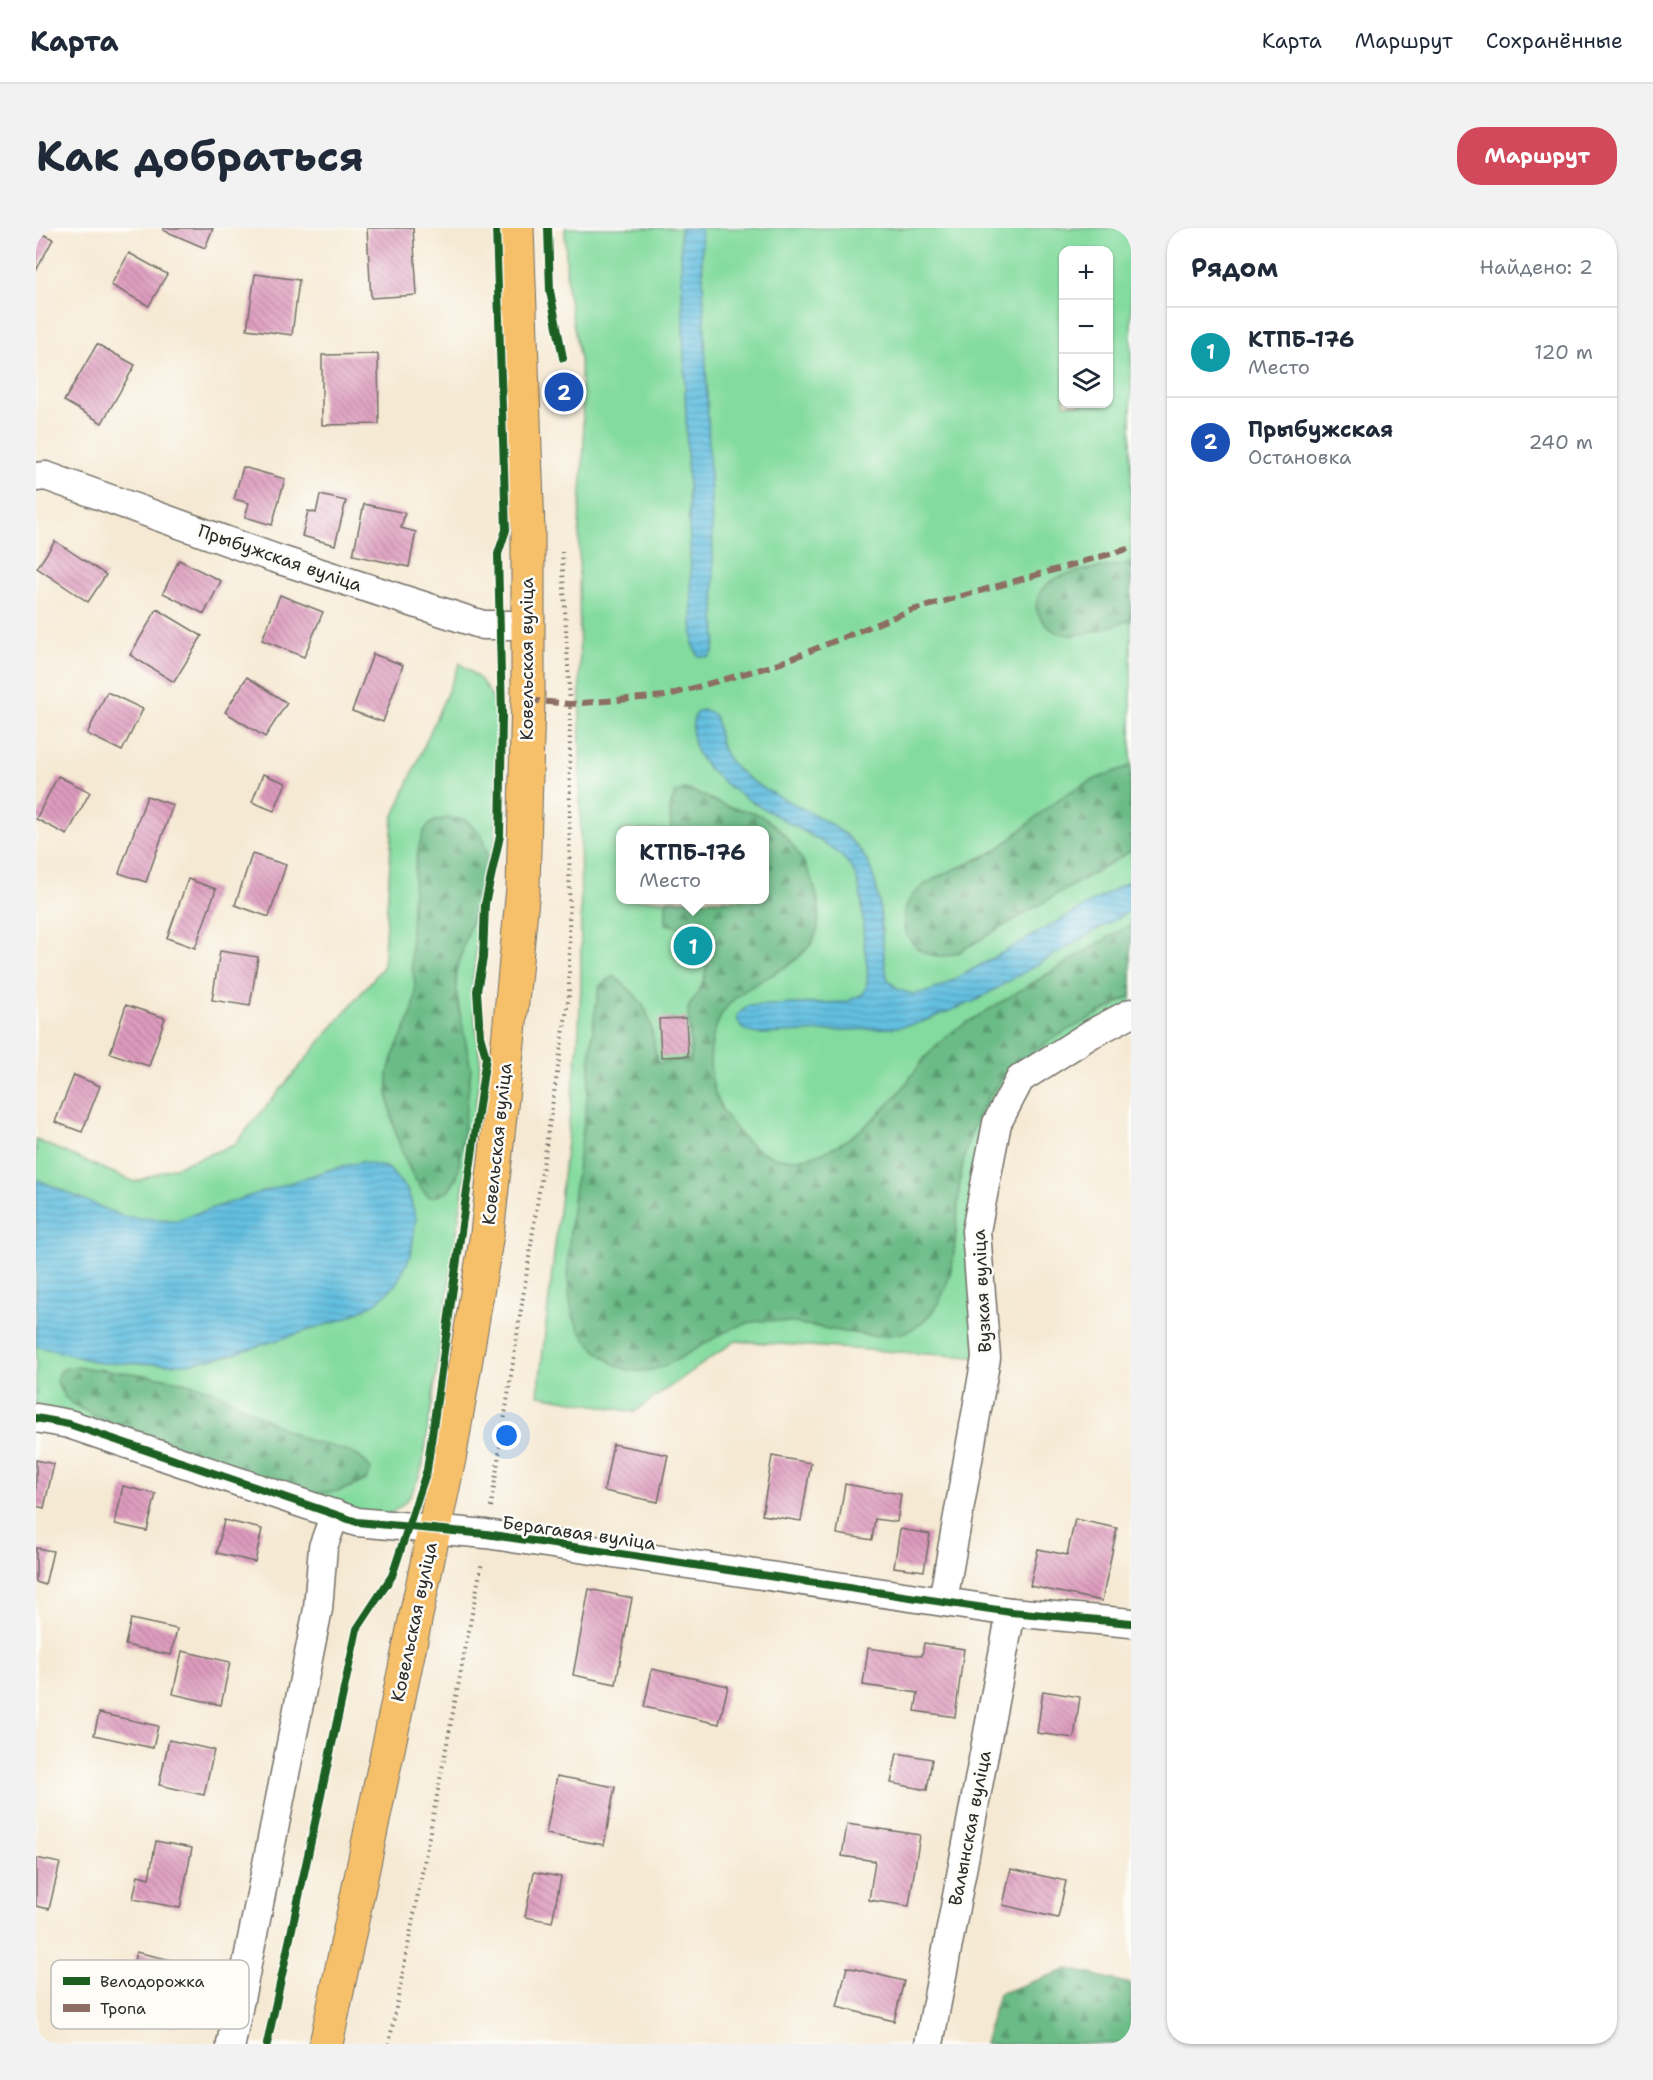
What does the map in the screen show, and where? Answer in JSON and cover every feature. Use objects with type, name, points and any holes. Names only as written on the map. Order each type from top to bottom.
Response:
[{"type":"main road","name":"Ковельская вуліца","points":[[326,2044],[450,1454],[487,1234],[508,1042],[522,888],[528,700],[526,625],[528,531],[517,228]]},
{"type":"street","name":"Прыбужская вуліца","points":[[36,477],[46,476],[274,558],[483,625],[526,625]]},
{"type":"street","name":"Вузкая вуліца","points":[[943,1601],[986,1358],[976,1231],[997,1123],[1020,1079],[1091,1034],[1131,1013]]},
{"type":"street","name":"Берагавая вуліца","points":[[36,1418],[69,1424],[357,1522],[486,1534],[1011,1612],[1131,1623]]},
{"type":"street","points":[[248,1960],[318,1609],[323,1547],[335,1514]]},
{"type":"street","name":"Валынская вуліца","points":[[929,2044],[1011,1612]]},
{"type":"street","points":[[231,2044],[234,2029]]},
{"type":"green space","points":[[565,228],[1131,228],[1131,1014],[1020,1079],[976,1231],[986,1358],[735,1341],[634,1412],[538,1395],[578,1044],[581,986],[579,527],[584,443],[580,360],[567,289]]},
{"type":"green space","points":[[1131,563],[1131,620],[1094,632],[1068,635],[1047,626],[1039,615],[1036,603],[1039,595],[1053,580],[1074,573]]},
{"type":"green space","points":[[460,663],[481,680],[491,695],[497,712],[499,732],[495,841],[480,912],[472,992],[480,1060],[479,1081],[423,1464],[412,1492],[401,1506],[375,1519],[36,1405],[36,1140],[135,1182],[234,1145],[383,967],[393,818]]},
{"type":"green space","points":[[1131,766],[1131,851],[957,953],[942,956],[928,954],[917,948],[904,927],[904,914],[908,902],[918,890],[936,878],[996,850],[1048,807],[1074,790],[1102,776]]},
{"type":"green space","points":[[684,789],[768,820],[793,845],[812,881],[818,900],[819,918],[815,935],[806,950],[793,962],[740,994],[729,1005],[720,1019],[711,1049],[713,1086],[728,1120],[756,1148],[777,1157],[798,1159],[820,1154],[841,1143],[879,1113],[901,1091],[927,1055],[956,1029],[1131,924],[1131,996],[1062,1033],[1028,1055],[1002,1079],[981,1111],[971,1135],[961,1173],[954,1256],[949,1277],[942,1296],[931,1313],[916,1327],[901,1333],[883,1336],[842,1332],[778,1321],[759,1321],[726,1332],[664,1366],[634,1371],[616,1365],[599,1353],[575,1321],[570,1300],[569,1244],[587,1099],[593,1028],[600,986],[614,976],[636,996],[647,1014],[657,1063],[691,1059],[688,1008],[706,973],[705,944],[702,933],[666,924],[666,904],[769,904],[769,826],[671,826],[670,807],[675,794]]},
{"type":"green space","points":[[449,818],[466,820],[481,835],[488,856],[485,878],[456,971],[457,997],[471,1069],[458,1174],[448,1191],[429,1197],[411,1172],[397,1137],[389,1100],[388,1083],[391,1060],[414,1007],[411,926],[419,845],[424,831],[431,823]]},
{"type":"green space","points":[[77,1367],[166,1378],[195,1385],[223,1395],[302,1438],[350,1452],[366,1462],[371,1470],[366,1480],[343,1490],[327,1493],[302,1492],[83,1410],[66,1398],[56,1378],[63,1369]]},
{"type":"green space","points":[[1069,1969],[1131,1984],[1131,2044],[984,2044],[998,1994]]},
{"type":"water","points":[[680,228],[701,228],[716,639],[713,652],[709,657],[698,656],[693,644]]},
{"type":"water","points":[[702,710],[708,711],[715,717],[720,741],[733,765],[765,789],[841,832],[856,846],[868,863],[877,891],[888,980],[899,990],[913,994],[927,992],[945,985],[1131,880],[1131,910],[975,1001],[919,1023],[892,1028],[760,1034],[747,1032],[739,1024],[737,1015],[748,1006],[846,1002],[863,994],[868,975],[862,900],[853,870],[830,847],[748,799],[722,781],[702,761],[692,738],[696,713]]},
{"type":"water","points":[[362,1162],[388,1168],[408,1191],[416,1218],[411,1255],[396,1284],[376,1303],[344,1319],[230,1355],[185,1364],[100,1363],[36,1346],[36,1179],[124,1217],[176,1220],[329,1170]]},
{"type":"building","points":[[164,228],[213,228],[205,248],[163,230]]},
{"type":"building","points":[[367,228],[413,228],[417,295],[371,298]]},
{"type":"building","points":[[36,231],[53,239],[36,271]]},
{"type":"building","points":[[129,253],[167,274],[149,306],[111,285]]},
{"type":"building","points":[[255,274],[299,280],[292,335],[247,329]]},
{"type":"building","points":[[97,344],[135,365],[102,423],[64,401]]},
{"type":"building","points":[[378,354],[379,424],[322,425],[322,355]]},
{"type":"building","points":[[243,467],[285,479],[272,525],[245,517],[249,503],[234,499]]},
{"type":"building","points":[[320,495],[346,501],[335,545],[302,536],[308,511],[316,513]]},
{"type":"building","points":[[364,504],[405,513],[401,528],[416,532],[409,567],[353,555]]},
{"type":"building","points":[[55,541],[106,575],[88,602],[37,568]]},
{"type":"building","points":[[179,560],[221,581],[204,614],[163,593]]},
{"type":"building","points":[[280,595],[323,612],[304,657],[262,640]]},
{"type":"building","points":[[157,609],[202,636],[174,682],[130,655]]},
{"type":"building","points":[[373,654],[403,665],[383,722],[352,711]]},
{"type":"building","points":[[247,677],[287,703],[265,737],[225,712]]},
{"type":"building","points":[[107,692],[143,709],[122,751],[87,734]]},
{"type":"building","points":[[263,774],[286,783],[274,811],[252,802]]},
{"type":"building","points":[[58,776],[90,792],[67,835],[36,819]]},
{"type":"building","points":[[147,796],[173,805],[146,882],[119,873]]},
{"type":"building","points":[[252,854],[286,865],[269,917],[235,905]]},
{"type":"building","points":[[188,879],[216,889],[195,948],[167,938]]},
{"type":"building","points":[[698,936],[700,955],[688,956],[686,938]]},
{"type":"building","points":[[220,951],[258,957],[250,1006],[212,1000]]},
{"type":"building","points":[[126,1005],[165,1018],[149,1066],[110,1053]]},
{"type":"building","points":[[686,1018],[688,1056],[661,1057],[659,1019]]},
{"type":"building","points":[[74,1075],[100,1086],[82,1132],[55,1122]]},
{"type":"building","points":[[613,1444],[668,1455],[658,1502],[604,1491]]},
{"type":"building","points":[[772,1456],[811,1463],[801,1521],[762,1515]]},
{"type":"building","points":[[36,1460],[54,1464],[44,1508],[36,1506]]},
{"type":"building","points":[[845,1484],[901,1494],[897,1522],[875,1519],[872,1540],[837,1534]]},
{"type":"building","points":[[123,1486],[156,1494],[147,1531],[115,1524]]},
{"type":"building","points":[[1075,1519],[1117,1528],[1102,1601],[1030,1586],[1038,1549],[1067,1555]]},
{"type":"building","points":[[224,1520],[262,1529],[255,1562],[217,1553]]},
{"type":"building","points":[[900,1529],[930,1534],[924,1571],[894,1567]]},
{"type":"building","points":[[36,1548],[53,1551],[45,1585],[36,1582]]},
{"type":"building","points":[[589,1589],[632,1598],[616,1684],[573,1675]]},
{"type":"building","points":[[131,1619],[177,1629],[171,1655],[125,1645]]},
{"type":"building","points":[[924,1643],[964,1649],[955,1717],[915,1711],[918,1693],[863,1685],[868,1648],[922,1656]]},
{"type":"building","points":[[182,1651],[230,1662],[221,1705],[173,1694]]},
{"type":"building","points":[[652,1669],[728,1686],[719,1724],[644,1707]]},
{"type":"building","points":[[1043,1691],[1080,1697],[1074,1738],[1037,1733]]},
{"type":"building","points":[[99,1713],[158,1726],[153,1748],[94,1735]]},
{"type":"building","points":[[169,1740],[214,1750],[204,1795],[159,1785]]},
{"type":"building","points":[[897,1753],[932,1759],[927,1790],[891,1783]]},
{"type":"building","points":[[557,1776],[615,1787],[604,1845],[546,1834]]},
{"type":"building","points":[[847,1824],[920,1835],[909,1906],[869,1900],[875,1861],[842,1856]]},
{"type":"building","points":[[156,1841],[192,1848],[180,1908],[133,1899],[138,1875],[149,1878]]},
{"type":"building","points":[[36,1858],[60,1863],[49,1909],[36,1906]]},
{"type":"building","points":[[1011,1869],[1066,1881],[1058,1918],[1003,1905]]},
{"type":"building","points":[[534,1872],[561,1877],[552,1922],[525,1917]]},
{"type":"building","points":[[136,1952],[171,1960],[134,1960]]},
{"type":"building","points":[[847,1967],[904,1981],[894,2021],[837,2007]]},
{"type":"marked path","points":[[528,700],[570,704],[665,696],[775,665],[906,612],[1131,548]]},
{"type":"cycle path","points":[[267,2044],[357,1629],[392,1576],[427,1470],[486,1057],[480,1036],[477,991],[483,958],[485,904],[500,836],[502,715],[498,554],[506,530],[496,228]]},
{"type":"cycle path","points":[[548,228],[550,291],[563,358]]},
{"type":"cycle path","points":[[36,1418],[69,1424],[357,1522],[486,1534],[1011,1612],[1131,1623]]},
{"type":"place","name":"Прыбужская","points":[[564,392]]},
{"type":"place","name":"КТПБ-176","points":[[693,946]]}]
